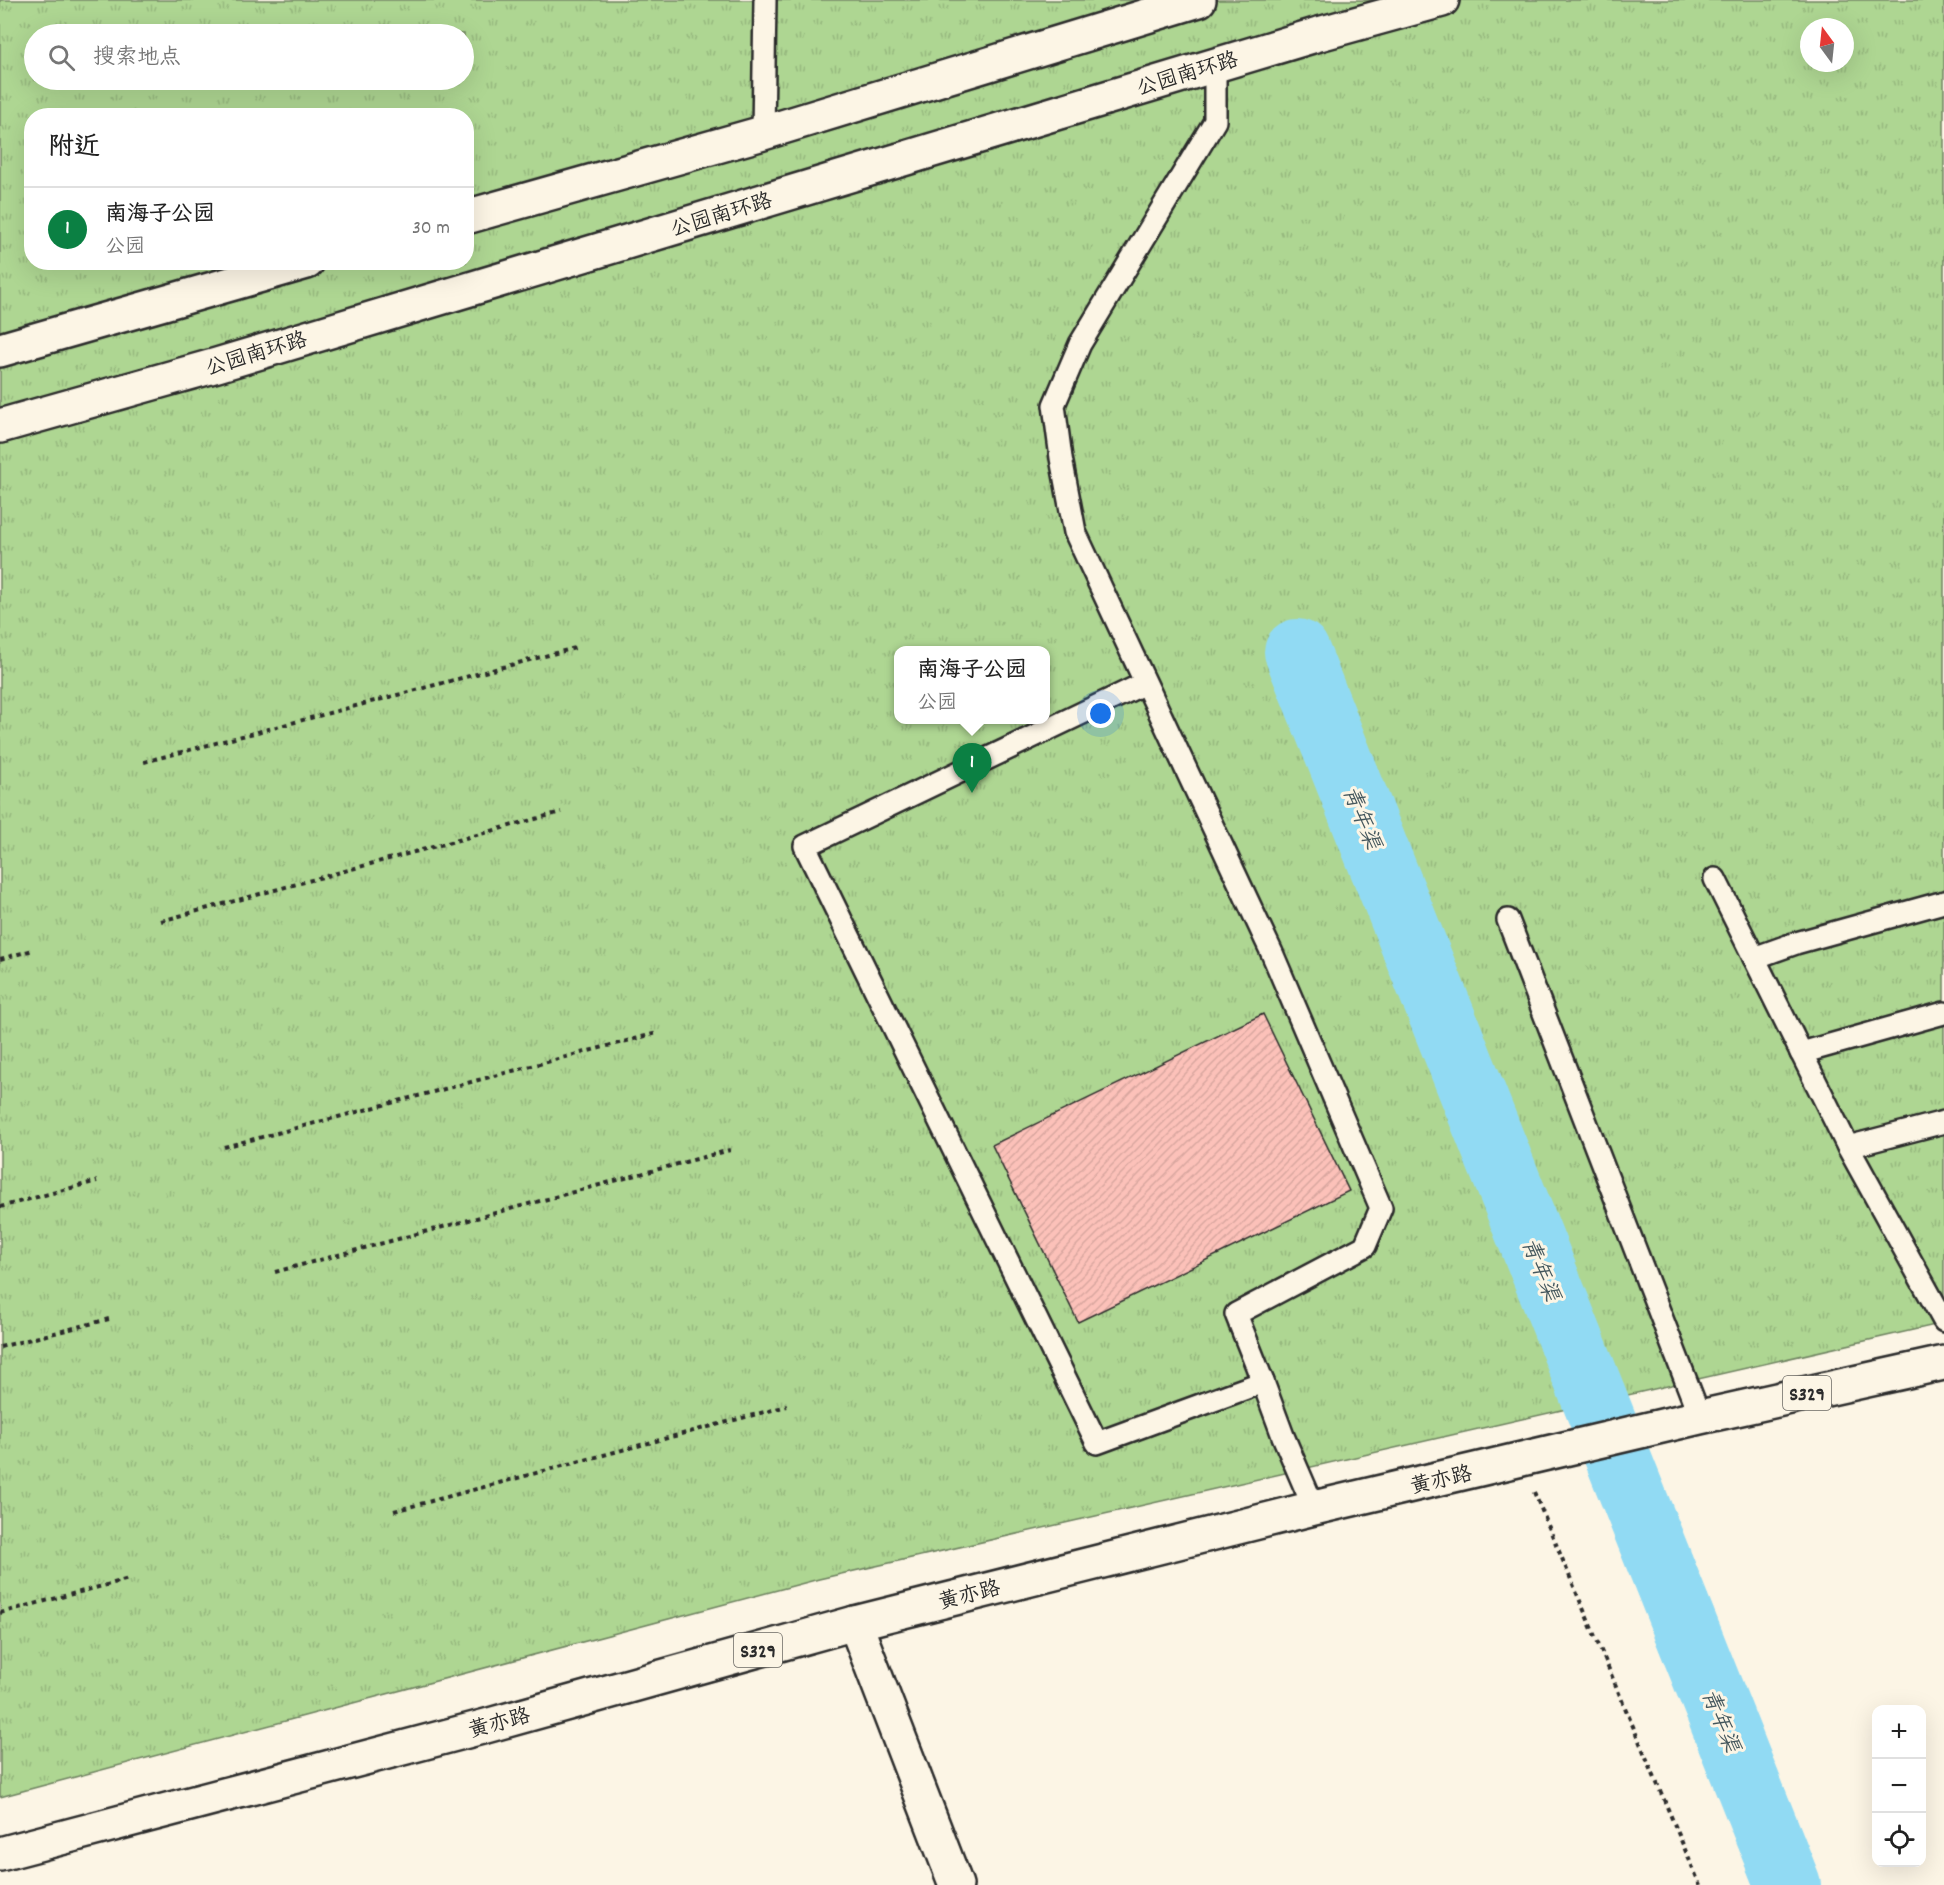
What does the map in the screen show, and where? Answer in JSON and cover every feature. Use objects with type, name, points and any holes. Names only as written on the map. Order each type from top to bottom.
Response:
[{"type":"street","points":[[474,215],[763,133],[1199,0]]},
{"type":"street","name":"公园南环路","points":[[0,426],[217,365],[1215,65],[1442,0]]},
{"type":"street","points":[[0,350],[280,270]]},
{"type":"street","name":"黄亦路","points":[[0,1854],[486,1726],[855,1623],[1314,1508],[1944,1363]]},
{"type":"street","points":[[855,1623],[956,1885]]},
{"type":"lane","points":[[763,133],[765,0]]},
{"type":"lane","points":[[1215,65],[1215,121],[1080,344],[1054,405],[1075,532],[1272,953],[1381,1208],[1365,1246],[1236,1314],[1283,1436],[1314,1508]]},
{"type":"lane","points":[[1145,683],[805,846],[1097,1443],[1263,1382]]},
{"type":"lane","points":[[1714,879],[1848,1147],[1944,1321]]},
{"type":"lane","points":[[1754,958],[1796,943],[1944,902]]},
{"type":"lane","points":[[1508,920],[1686,1421]]},
{"type":"lane","points":[[1801,1053],[1944,1013]]},
{"type":"lane","points":[[1848,1147],[1944,1122]]},
{"type":"path","points":[[144,762],[575,648]]},
{"type":"path","points":[[161,921],[561,812]]},
{"type":"path","points":[[0,959],[33,950]]},
{"type":"path","points":[[225,1147],[657,1033]]},
{"type":"path","points":[[275,1272],[730,1150]]},
{"type":"path","points":[[0,1206],[97,1181]]},
{"type":"path","points":[[0,1347],[109,1319]]},
{"type":"path","points":[[394,1511],[787,1406]]},
{"type":"path","points":[[1520,1461],[1700,1885]]},
{"type":"path","points":[[0,1613],[129,1579]]},
{"type":"green space","points":[[0,0],[1944,0],[1944,1323],[819,1579],[0,1797]]},
{"type":"building","points":[[1263,1014],[1349,1191],[1078,1322],[992,1145]]},
{"type":"waterway","name":"青年渠","points":[[1297,652],[1788,1885]]},
{"type":"place","name":"南海子公园","points":[[972,793]]}]
